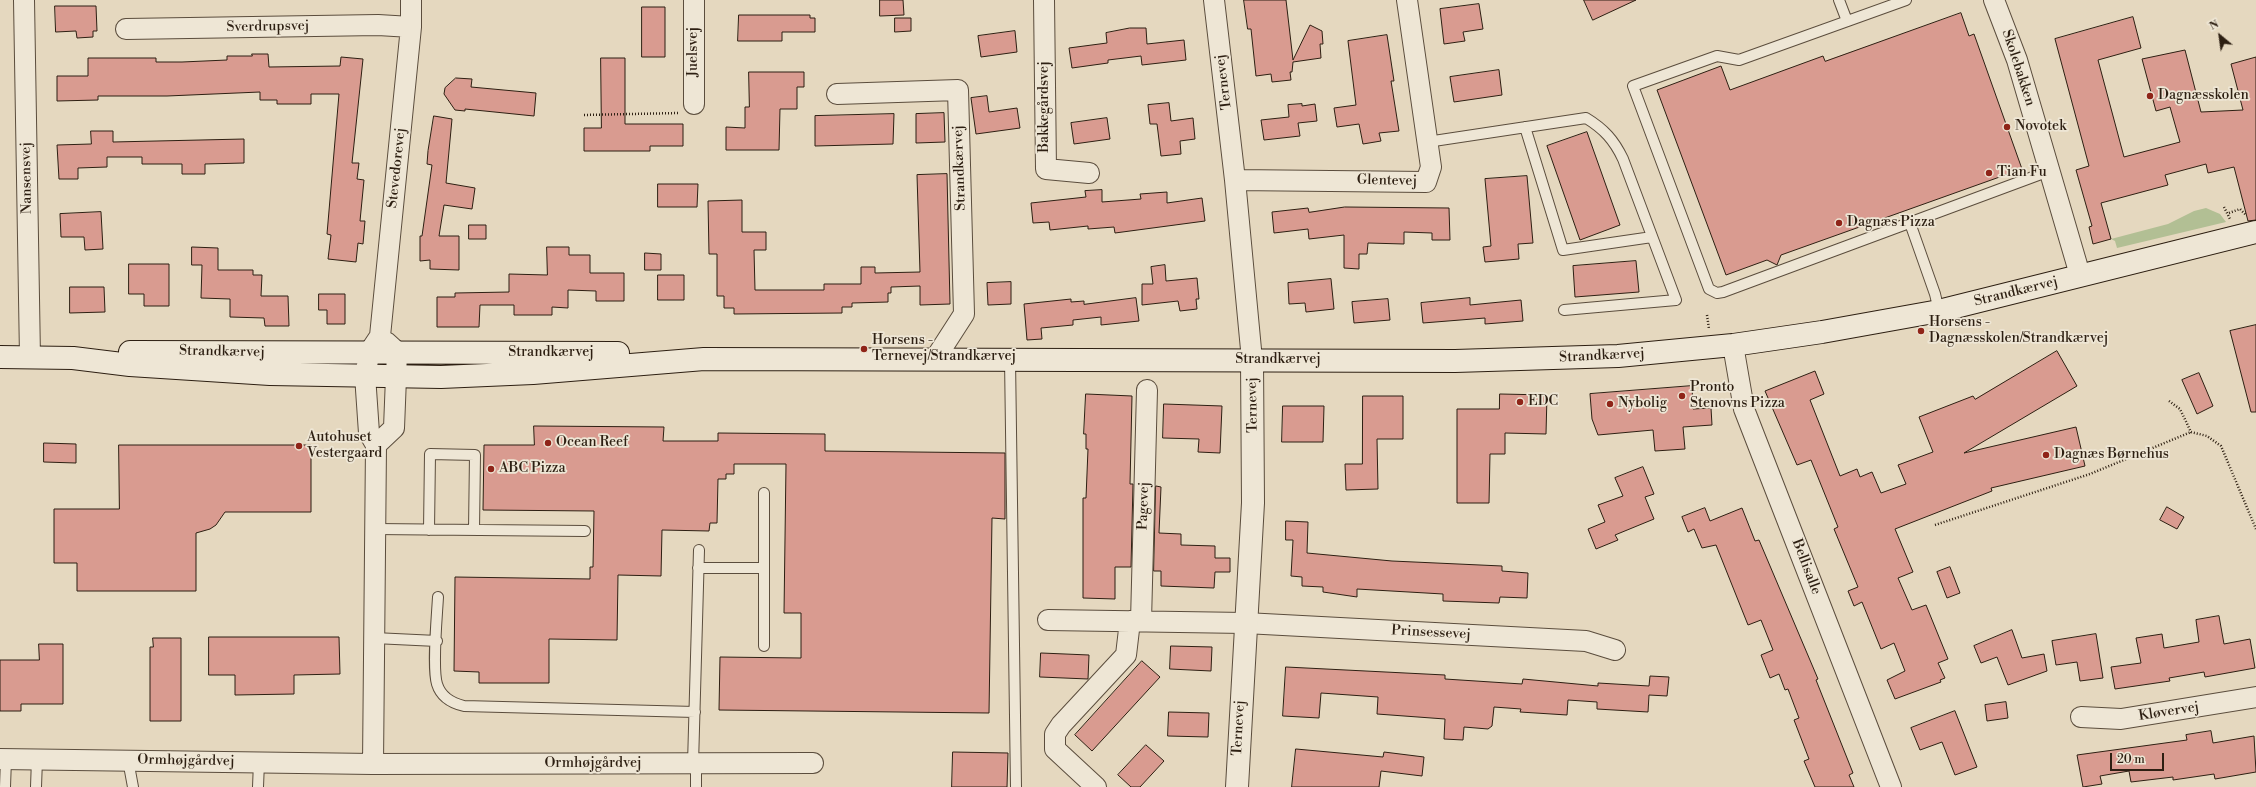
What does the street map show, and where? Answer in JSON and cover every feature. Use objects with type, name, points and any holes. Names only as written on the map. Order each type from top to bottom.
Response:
[{"type":"main road","name":"Strandkærvej","points":[[0,356],[73,358],[130,365],[262,374],[441,377],[533,373],[704,359],[1455,361],[1618,356],[1733,345],[1822,332],[1939,311],[2256,232]]},
{"type":"main road","name":"Strandkærvej","points":[[73,358],[133,351],[375,344],[397,352],[673,353],[704,359]]},
{"type":"main road","name":"Ternevej","points":[[1237,787],[1253,503],[1252,360]]},
{"type":"street","name":"Nansensvej","points":[[24,0],[30,357]]},
{"type":"street","name":"Stevedorevej","points":[[375,344],[410,27],[411,0]]},
{"type":"street","name":"Juelsvej","points":[[694,0],[694,104]]},
{"type":"street","name":"Bakkegårdsvej","points":[[1044,0],[1046,169],[1089,173]]},
{"type":"street","name":"Ternevej","points":[[1214,0],[1235,180],[1252,360]]},
{"type":"street","name":"Glentevej","points":[[1235,180],[1426,182],[1431,167],[1407,0]]},
{"type":"street","name":"Skolebakken","points":[[1994,0],[2017,60],[2080,276]]},
{"type":"street","name":"Sverdrupsvej","points":[[126,29],[378,25],[410,27]]},
{"type":"street","name":"Strandkærvej","points":[[837,94],[958,90],[964,314],[935,359]]},
{"type":"street","points":[[373,764],[376,445],[369,433],[365,375],[375,344]]},
{"type":"street","name":"Bellisalle","points":[[1733,345],[1744,409],[1890,787]]},
{"type":"street","points":[[376,445],[394,428],[398,376],[397,352]]},
{"type":"street","name":"Pagevej","points":[[1096,787],[1055,749],[1055,734],[1060,725],[1126,655],[1136,621],[1147,390]]},
{"type":"street","points":[[1048,620],[1246,623]]},
{"type":"street","name":"Prinsessevej","points":[[1246,623],[1586,641],[1615,650]]},
{"type":"street","name":"Kløvervej","points":[[2081,717],[2121,719],[2256,697]]},
{"type":"street","name":"Ormhøjgårdvej","points":[[3,759],[373,764],[812,763]]},
{"type":"lane","points":[[1839,0],[1848,21]]},
{"type":"lane","points":[[1906,0],[1739,60],[1717,56],[1632,86],[1705,283],[1712,292],[1723,292],[2049,172]]},
{"type":"lane","points":[[1427,142],[1586,118],[1602,128],[1615,142],[1623,159],[1676,300],[1564,310]]},
{"type":"lane","points":[[1525,127],[1563,250],[1652,237]]},
{"type":"lane","points":[[1910,223],[1935,294],[1939,311]]},
{"type":"lane","points":[[1010,359],[1016,787]]},
{"type":"lane","points":[[429,530],[430,454],[475,455],[474,530]]},
{"type":"lane","points":[[764,494],[764,646]]},
{"type":"lane","points":[[375,529],[585,531]]},
{"type":"lane","points":[[696,787],[695,712],[698,550]]},
{"type":"lane","points":[[698,568],[764,568]]},
{"type":"lane","points":[[438,597],[437,684],[442,693],[453,703],[464,706],[695,712]]},
{"type":"lane","points":[[374,638],[437,640]]},
{"type":"lane","points":[[3,759],[4,787]]},
{"type":"lane","points":[[36,759],[36,787]]},
{"type":"lane","points":[[128,760],[132,787]]},
{"type":"lane","points":[[258,787],[259,762]]},
{"type":"path","points":[[584,115],[687,113],[694,104]]},
{"type":"path","points":[[2169,401],[2180,409],[2191,432]]},
{"type":"path","points":[[1935,525],[2090,474],[2191,432],[2207,436],[2221,446],[2256,529]]},
{"type":"green space","points":[[2206,208],[2220,214],[2226,222],[2117,248],[2115,241],[2111,239],[2168,224],[2194,211]]},
{"type":"building","points":[[880,0],[903,0],[904,15],[880,16]]},
{"type":"building","points":[[1244,0],[1286,0],[1293,60],[1310,25],[1322,31],[1323,44],[1320,44],[1321,58],[1293,62],[1292,72],[1290,72],[1291,80],[1272,82],[1271,74],[1256,76],[1251,29],[1248,29]]},
{"type":"building","points":[[1584,0],[1636,0],[1593,20]]},
{"type":"building","points":[[1479,4],[1483,29],[1463,32],[1465,41],[1444,44],[1440,9]]},
{"type":"building","points":[[55,6],[96,6],[97,31],[93,31],[93,37],[77,38],[76,31],[56,32]]},
{"type":"building","points":[[642,7],[665,7],[665,57],[642,57]]},
{"type":"building","points":[[1961,13],[1969,36],[1974,34],[2022,169],[1781,255],[1777,265],[1767,260],[1726,275],[1657,90],[1721,66],[1730,90],[1823,56],[1825,61]]},
{"type":"building","points":[[739,15],[810,15],[810,18],[815,18],[815,32],[782,32],[782,41],[738,41]]},
{"type":"building","points":[[2133,17],[2141,48],[2098,60],[2124,157],[2180,142],[2170,107],[2156,111],[2142,59],[2185,50],[2201,112],[2243,110],[2231,64],[2256,57],[2256,220],[2248,221],[2234,167],[2208,173],[2206,164],[2165,175],[2168,185],[2101,203],[2111,239],[2093,244],[2089,227],[2092,226],[2076,170],[2089,166],[2055,39]]},
{"type":"building","points":[[895,18],[911,18],[911,31],[895,32]]},
{"type":"building","points":[[1130,28],[1146,28],[1147,44],[1184,40],[1186,60],[1142,65],[1141,56],[1108,60],[1108,63],[1072,68],[1069,48],[1107,43],[1106,33]]},
{"type":"building","points":[[1015,31],[1017,52],[981,57],[978,36]]},
{"type":"building","points":[[1387,35],[1394,81],[1391,81],[1399,131],[1379,133],[1381,141],[1363,144],[1359,124],[1337,127],[1334,108],[1356,105],[1348,41]]},
{"type":"building","points":[[252,54],[268,54],[269,67],[340,66],[341,57],[363,59],[352,163],[359,163],[357,179],[364,180],[360,221],[365,221],[363,244],[358,243],[356,262],[328,259],[331,235],[327,234],[339,94],[311,94],[311,104],[277,104],[277,100],[260,100],[260,92],[167,96],[98,96],[98,100],[57,101],[57,76],[88,76],[88,58],[156,58],[156,62],[182,62],[227,60],[227,56],[252,56]]},
{"type":"building","points":[[601,58],[625,58],[625,124],[683,124],[683,146],[650,146],[650,151],[584,151],[584,128],[601,128]]},
{"type":"building","points":[[1499,70],[1502,95],[1454,102],[1450,77]]},
{"type":"building","points":[[749,72],[804,72],[804,87],[797,87],[797,109],[780,109],[779,150],[726,150],[726,127],[745,128],[745,107],[749,107]]},
{"type":"building","points":[[456,78],[472,79],[471,87],[536,93],[534,116],[465,109],[465,111],[455,110],[444,94],[445,88]]},
{"type":"building","points":[[987,96],[989,112],[1017,108],[1020,128],[976,134],[971,98]]},
{"type":"building","points":[[1169,103],[1171,121],[1193,118],[1195,139],[1180,141],[1181,154],[1161,156],[1157,124],[1150,124],[1148,105]]},
{"type":"building","points":[[1302,104],[1302,106],[1315,104],[1317,121],[1298,123],[1300,136],[1264,140],[1261,120],[1289,117],[1288,105]]},
{"type":"building","points":[[944,113],[945,142],[916,143],[916,114]]},
{"type":"building","points":[[894,114],[893,144],[815,146],[815,116]]},
{"type":"building","points":[[434,116],[452,119],[446,183],[475,188],[472,209],[444,205],[439,236],[459,236],[459,270],[430,269],[430,260],[420,261],[420,236],[422,236],[432,165],[427,164]]},
{"type":"building","points":[[1107,118],[1110,139],[1074,144],[1071,123]]},
{"type":"building","points":[[91,131],[113,131],[113,142],[244,139],[244,163],[205,164],[205,174],[182,174],[182,164],[142,164],[142,157],[107,157],[107,167],[78,168],[78,179],[59,179],[57,145],[91,144]]},
{"type":"building","points":[[1587,132],[1620,225],[1580,240],[1547,146]]},
{"type":"building","points":[[947,174],[950,304],[920,305],[920,286],[891,287],[891,293],[888,293],[888,302],[852,303],[852,307],[842,307],[842,313],[734,314],[734,308],[724,308],[724,296],[717,296],[717,254],[709,254],[708,201],[742,200],[742,232],[766,232],[766,250],[754,250],[755,290],[824,290],[824,284],[861,284],[861,267],[875,267],[875,273],[920,272],[917,175]]},
{"type":"building","points":[[1527,176],[1533,243],[1518,244],[1519,259],[1485,262],[1483,247],[1491,246],[1485,179]]},
{"type":"building","points":[[658,184],[698,184],[697,207],[658,207]]},
{"type":"building","points":[[1102,190],[1102,202],[1141,199],[1140,194],[1167,192],[1167,203],[1202,198],[1205,221],[1115,233],[1114,227],[1088,229],[1088,226],[1050,230],[1049,222],[1033,223],[1031,203],[1086,197],[1085,191]]},
{"type":"building","points":[[1345,207],[1449,208],[1450,240],[1432,240],[1432,233],[1404,232],[1404,244],[1368,243],[1367,254],[1359,254],[1359,269],[1344,268],[1344,235],[1309,239],[1308,229],[1274,233],[1272,212],[1308,208],[1309,212]]},
{"type":"building","points":[[101,212],[103,249],[85,250],[84,237],[61,237],[60,214]]},
{"type":"building","points":[[469,225],[486,225],[486,239],[469,239]]},
{"type":"building","points":[[192,247],[218,248],[218,270],[253,270],[253,275],[262,275],[261,296],[288,296],[289,326],[265,326],[264,318],[230,317],[230,299],[201,298],[202,265],[192,265]]},
{"type":"building","points":[[547,247],[569,247],[569,255],[590,255],[590,273],[624,273],[624,301],[596,301],[596,291],[568,290],[568,308],[552,307],[552,315],[514,315],[514,305],[480,305],[479,327],[437,327],[437,297],[455,297],[455,293],[509,292],[509,274],[547,275]]},
{"type":"building","points":[[645,253],[661,254],[661,270],[645,270]]},
{"type":"building","points":[[1636,261],[1639,292],[1575,297],[1573,266]]},
{"type":"building","points":[[129,264],[169,264],[169,306],[144,306],[144,294],[129,294]]},
{"type":"building","points":[[1165,265],[1166,281],[1197,278],[1199,299],[1196,299],[1197,309],[1180,311],[1178,301],[1142,305],[1142,284],[1153,284],[1151,267]]},
{"type":"building","points":[[658,275],[684,275],[684,300],[658,300]]},
{"type":"building","points":[[1331,279],[1334,309],[1306,312],[1305,303],[1289,304],[1288,283]]},
{"type":"building","points":[[1011,282],[1011,304],[988,305],[987,283]]},
{"type":"building","points":[[70,287],[104,287],[105,312],[70,313]]},
{"type":"building","points":[[319,294],[345,294],[345,324],[327,324],[327,310],[319,310]]},
{"type":"building","points":[[1136,298],[1139,321],[1101,325],[1101,317],[1073,320],[1073,325],[1041,328],[1042,339],[1027,340],[1024,304],[1071,299],[1071,302],[1084,301],[1084,304]]},
{"type":"building","points":[[1470,298],[1470,305],[1521,300],[1523,321],[1485,324],[1485,318],[1423,323],[1421,303]]},
{"type":"building","points":[[1388,299],[1390,320],[1354,323],[1352,302]]},
{"type":"building","points":[[2256,325],[2256,412],[2251,412],[2230,331]]},
{"type":"building","points":[[2057,351],[2077,386],[1964,453],[2076,427],[2085,466],[1991,488],[1992,491],[1895,529],[1913,572],[1898,578],[1912,610],[1926,605],[1948,659],[1938,663],[1945,678],[1940,680],[1941,682],[1895,699],[1887,680],[1905,671],[1894,643],[1881,649],[1862,602],[1854,606],[1848,591],[1858,587],[1834,529],[1838,527],[1811,460],[1797,465],[1765,391],[1815,371],[1824,394],[1810,400],[1840,476],[1857,469],[1860,477],[1872,472],[1881,493],[1906,484],[1898,465],[1933,452],[1919,417],[1973,396],[1975,399]]},
{"type":"building","points":[[2199,373],[2213,406],[2197,414],[2182,380]]},
{"type":"building","points":[[1692,386],[1693,409],[1711,408],[1712,425],[1683,427],[1685,449],[1655,451],[1653,430],[1598,435],[1592,419],[1590,394]]},
{"type":"building","points":[[1086,394],[1132,396],[1130,484],[1133,484],[1131,567],[1115,567],[1115,599],[1083,598],[1083,498],[1086,498],[1088,449],[1086,449],[1086,434],[1084,434]]},
{"type":"building","points":[[1500,394],[1547,395],[1546,434],[1505,433],[1505,454],[1490,454],[1489,503],[1457,503],[1457,409],[1499,409]]},
{"type":"building","points":[[1363,396],[1403,396],[1403,439],[1377,439],[1378,489],[1346,490],[1345,464],[1362,464]]},
{"type":"building","points":[[1164,404],[1222,406],[1220,453],[1198,452],[1199,439],[1163,438]]},
{"type":"building","points":[[1283,406],[1324,406],[1323,442],[1282,442]]},
{"type":"building","points":[[534,426],[664,427],[663,441],[718,441],[718,433],[825,434],[825,451],[1005,453],[1005,519],[992,518],[989,713],[719,710],[720,657],[801,658],[801,613],[784,613],[786,464],[734,464],[734,474],[726,474],[726,479],[718,479],[717,523],[710,523],[709,531],[662,530],[661,576],[618,575],[617,640],[549,639],[549,683],[479,683],[479,672],[454,671],[455,577],[590,579],[590,567],[593,567],[594,511],[483,510],[484,445],[534,445]]},
{"type":"building","points":[[44,443],[76,444],[76,463],[44,462]]},
{"type":"building","points":[[119,445],[311,445],[311,512],[225,512],[216,525],[210,529],[196,533],[196,591],[77,591],[77,563],[54,563],[54,509],[119,509]]},
{"type":"building","points":[[1643,467],[1654,494],[1645,497],[1654,519],[1615,535],[1618,540],[1596,549],[1588,529],[1605,522],[1598,505],[1623,496],[1615,478]]},
{"type":"building","points":[[1156,486],[1161,487],[1159,533],[1181,534],[1181,545],[1215,546],[1215,558],[1230,558],[1230,572],[1215,572],[1214,588],[1161,586],[1161,571],[1154,571]]},
{"type":"building","points":[[2167,507],[2184,517],[2177,529],[2160,520]]},
{"type":"building","points":[[1705,508],[1710,521],[1742,508],[1755,541],[1759,540],[1818,679],[1816,680],[1853,773],[1849,775],[1854,787],[1815,787],[1804,761],[1809,759],[1794,720],[1799,718],[1788,689],[1785,690],[1779,674],[1770,678],[1761,655],[1773,650],[1761,620],[1748,625],[1716,545],[1702,548],[1694,529],[1688,532],[1682,517]]},
{"type":"building","points":[[1286,521],[1308,522],[1307,553],[1392,561],[1502,566],[1502,571],[1528,573],[1527,598],[1500,597],[1499,603],[1443,601],[1443,594],[1357,589],[1357,597],[1323,592],[1323,587],[1302,586],[1302,577],[1291,576],[1293,540],[1286,540]]},
{"type":"building","points":[[1950,567],[1960,593],[1947,598],[1937,572]]},
{"type":"building","points":[[2219,616],[2224,644],[2250,639],[2255,668],[2205,677],[2204,672],[2169,678],[2170,681],[2115,689],[2111,667],[2141,663],[2136,638],[2162,634],[2164,648],[2199,642],[2196,620]]},
{"type":"building","points":[[2012,630],[2022,658],[2044,654],[2047,671],[2008,685],[1997,657],[1981,663],[1974,646]]},
{"type":"building","points":[[2096,634],[2103,678],[2080,681],[2077,662],[2056,665],[2052,641]]},
{"type":"building","points":[[209,637],[339,637],[340,674],[294,675],[294,694],[235,695],[235,675],[209,675]]},
{"type":"building","points":[[153,638],[181,638],[181,721],[150,721],[150,647],[153,647]]},
{"type":"building","points":[[39,644],[63,644],[63,704],[21,704],[21,711],[0,711],[0,660],[39,660]]},
{"type":"building","points":[[1171,646],[1212,647],[1211,671],[1170,669]]},
{"type":"building","points":[[1041,653],[1089,655],[1088,679],[1040,677]]},
{"type":"building","points":[[1142,661],[1160,677],[1092,751],[1075,735]]},
{"type":"building","points":[[1286,667],[1445,675],[1445,679],[1522,684],[1523,679],[1598,686],[1598,683],[1649,686],[1650,676],[1669,677],[1667,696],[1649,695],[1648,712],[1597,709],[1597,702],[1568,700],[1567,715],[1520,712],[1521,709],[1494,707],[1492,726],[1488,729],[1464,727],[1463,740],[1444,739],[1445,719],[1377,714],[1378,697],[1321,693],[1319,718],[1283,716]]},
{"type":"building","points":[[2006,702],[2008,718],[1987,721],[1985,705]]},
{"type":"building","points":[[1955,711],[1977,767],[1955,775],[1942,742],[1920,750],[1911,728]]},
{"type":"building","points":[[1169,712],[1209,713],[1208,737],[1168,736]]},
{"type":"building","points":[[2211,731],[2213,743],[2254,736],[2256,772],[2215,779],[2214,774],[2173,780],[2173,777],[2131,782],[2129,771],[2100,776],[2102,784],[2083,787],[2077,755],[2187,740],[2186,735]]},
{"type":"building","points":[[1146,745],[1164,761],[1140,787],[1131,787],[1118,775]]},
{"type":"building","points":[[1296,749],[1383,757],[1384,752],[1424,757],[1422,776],[1381,771],[1379,787],[1292,787]]},
{"type":"building","points":[[953,752],[1008,753],[1007,787],[952,787]]},
{"type":"place","name":"Dagnæsskolen","points":[[2150,96]]},
{"type":"place","name":"Novotek","points":[[2007,127]]},
{"type":"place","name":"Tian Fu","points":[[1989,173]]},
{"type":"place","name":"Dagnæs Pizza","points":[[1839,223]]},
{"type":"place","name":"Horsens - Dagnæsskolen/Strandkærvej","points":[[1921,331]]},
{"type":"place","name":"Horsens - Ternevej/Strandkærvej","points":[[864,349]]},
{"type":"place","name":"Pronto Stenovns Pizza","points":[[1682,396]]},
{"type":"place","name":"EDC","points":[[1520,402]]},
{"type":"place","name":"Nybolig","points":[[1610,404]]},
{"type":"place","name":"Ocean Reef","points":[[548,443]]},
{"type":"place","name":"Autohuset Vestergaard","points":[[299,446]]},
{"type":"place","name":"Dagnæs Børnehus","points":[[2046,455]]},
{"type":"place","name":"ABC Pizza","points":[[491,469]]}]
